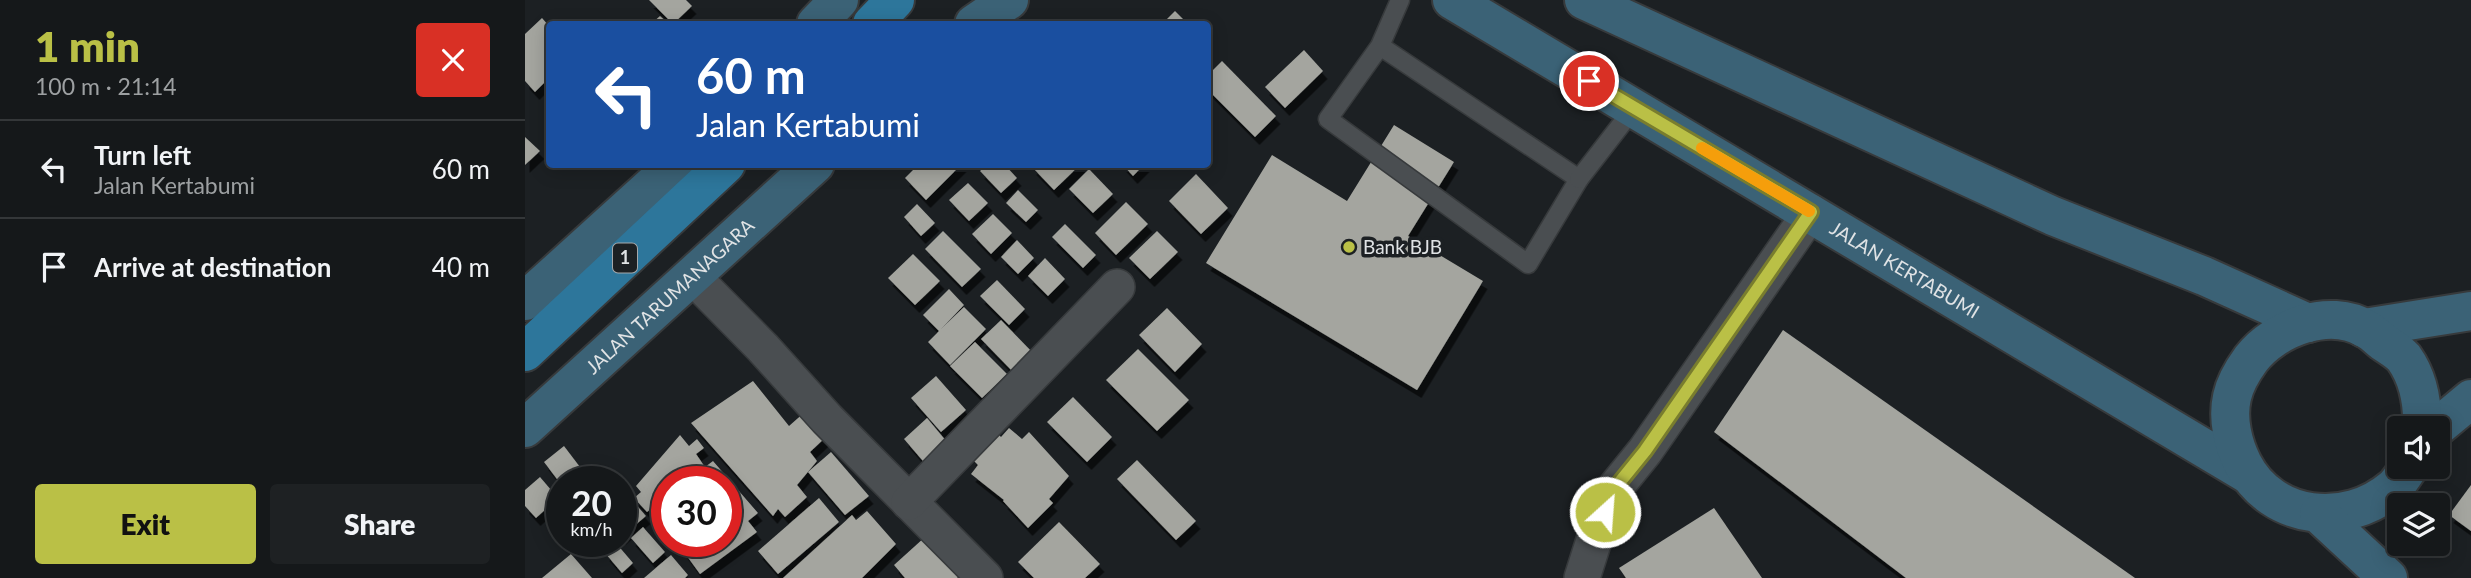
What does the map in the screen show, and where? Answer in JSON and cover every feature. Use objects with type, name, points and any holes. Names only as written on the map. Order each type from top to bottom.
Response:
[{"type":"main road","points":[[819,21],[839,0]]},
{"type":"main road","points":[[875,21],[895,0]]},
{"type":"main road","points":[[978,21],[1009,0]]},
{"type":"main road","name":"JALAN KERTABUMI","points":[[1452,0],[2249,475]]},
{"type":"main road","points":[[1584,0],[2053,216],[2204,276],[2308,323]]},
{"type":"main road","points":[[525,301],[672,168]]},
{"type":"main road","name":"1","points":[[525,352],[722,168]]},
{"type":"main road","name":"JALAN TARUMANAGARA","points":[[525,428],[811,168]]},
{"type":"main road","points":[[2364,328],[2471,311]]},
{"type":"main road","points":[[2401,479],[2395,487],[2372,503],[2346,513],[2319,514],[2292,509],[2267,495],[2249,475],[2236,450],[2231,424],[2232,397],[2242,370],[2259,349],[2281,333],[2308,323],[2326,320],[2346,322],[2364,328],[2403,356],[2418,385],[2423,416]]},
{"type":"main road","points":[[2450,416],[2471,399]]},
{"type":"main road","points":[[2319,514],[2388,578]]},
{"type":"street","points":[[1582,578],[1615,488],[1645,451],[1811,212]]},
{"type":"street","points":[[692,276],[985,578]]},
{"type":"street","points":[[909,502],[1117,287]]},
{"type":"lane","points":[[1400,0],[1380,46],[1328,119],[1528,264],[1579,179],[1635,108]]},
{"type":"lane","points":[[1380,46],[1579,179]]},
{"type":"building","points":[[649,0],[686,0],[692,6],[676,21],[670,21]]},
{"type":"building","points":[[1175,11],[1185,21],[1167,21]]},
{"type":"building","points":[[542,18],[546,23],[546,81],[535,92],[525,81],[525,34]]},
{"type":"building","points":[[1304,50],[1323,71],[1285,108],[1265,87]]},
{"type":"building","points":[[1222,61],[1276,116],[1255,137],[1211,93],[1211,72]]},
{"type":"building","points":[[1394,125],[1454,162],[1408,236],[1483,281],[1417,390],[1206,263],[1272,155],[1347,201]]},
{"type":"building","points":[[525,137],[540,151],[525,165]]},
{"type":"building","points":[[915,168],[958,168],[926,200],[905,178]]},
{"type":"building","points":[[983,168],[1008,168],[1017,178],[1001,193],[980,171]]},
{"type":"building","points":[[1033,168],[1077,168],[1054,190]]},
{"type":"building","points":[[1126,168],[1141,168],[1133,176]]},
{"type":"building","points":[[1089,169],[1113,194],[1093,213],[1069,189]]},
{"type":"building","points":[[1196,174],[1228,208],[1201,234],[1169,201]]},
{"type":"building","points":[[968,183],[988,203],[969,221],[949,200]]},
{"type":"building","points":[[1018,190],[1038,210],[1026,222],[1006,203]]},
{"type":"building","points":[[1126,202],[1148,224],[1116,255],[1095,233]]},
{"type":"building","points":[[917,204],[935,223],[921,236],[904,217]]},
{"type":"building","points":[[993,214],[1012,233],[991,254],[972,234]]},
{"type":"building","points":[[1065,224],[1096,255],[1083,268],[1052,237]]},
{"type":"building","points":[[943,231],[981,269],[962,287],[925,249]]},
{"type":"building","points":[[1157,231],[1178,252],[1150,279],[1129,258]]},
{"type":"building","points":[[1017,240],[1034,258],[1018,274],[1001,257]]},
{"type":"building","points":[[913,254],[940,281],[915,305],[888,278]]},
{"type":"building","points":[[1045,258],[1065,279],[1048,296],[1028,276]]},
{"type":"building","points":[[997,280],[1025,309],[1009,325],[980,296]]},
{"type":"building","points":[[949,289],[964,305],[941,329],[964,307],[986,329],[950,365],[928,342],[939,331],[923,315]]},
{"type":"building","points":[[1167,308],[1202,344],[1175,372],[1139,335]]},
{"type":"building","points":[[1001,320],[1036,356],[1016,375],[981,339]]},
{"type":"building","points":[[1783,330],[2135,578],[1906,578],[1714,432]]},
{"type":"building","points":[[975,342],[1007,374],[982,398],[950,366]]},
{"type":"building","points":[[1138,349],[1189,400],[1157,431],[1106,380]]},
{"type":"building","points":[[936,376],[966,410],[941,432],[911,398]]},
{"type":"building","points":[[753,381],[789,426],[806,411],[828,435],[810,452],[817,461],[797,485],[807,497],[785,517],[778,509],[773,516],[742,481],[742,466],[729,466],[691,423]]},
{"type":"building","points":[[1073,397],[1112,437],[1087,462],[1047,422]]},
{"type":"building","points":[[927,418],[952,448],[929,468],[904,439]]},
{"type":"building","points":[[1009,428],[1022,439],[1029,432],[1069,476],[1049,499],[1053,503],[1028,528],[1004,500],[971,474],[978,465],[971,458],[997,433],[1001,437]]},
{"type":"building","points":[[680,435],[689,446],[697,439],[704,448],[696,454],[704,466],[653,466]]},
{"type":"building","points":[[564,446],[579,466],[547,466],[544,462]]},
{"type":"building","points":[[831,452],[869,496],[845,515],[808,472]]},
{"type":"building","points":[[1137,460],[1196,521],[1176,540],[1117,479]]},
{"type":"building","points":[[651,469],[651,509],[647,512],[637,501],[637,495],[641,492],[637,485]]},
{"type":"building","points":[[540,477],[546,484],[546,509],[536,518],[525,506],[525,490]]},
{"type":"building","points":[[2471,485],[2471,531],[2450,514]]},
{"type":"building","points":[[742,495],[758,513],[748,521],[757,532],[742,543]]},
{"type":"building","points":[[819,498],[839,522],[778,574],[758,551]]},
{"type":"building","points":[[637,506],[646,516],[637,524]]},
{"type":"building","points":[[1714,508],[1762,578],[1626,578],[1619,568]]},
{"type":"building","points":[[867,511],[896,544],[862,578],[783,578],[852,515],[856,520]]},
{"type":"building","points":[[1059,522],[1100,564],[1085,578],[1034,578],[1018,562]]},
{"type":"building","points":[[643,527],[651,536],[651,557],[660,557],[653,563],[637,545],[637,532]]},
{"type":"building","points":[[925,537],[959,576],[957,578],[905,578],[894,565]]},
{"type":"building","points":[[567,557],[574,557],[592,578],[542,578]]},
{"type":"building","points":[[608,557],[628,557],[633,563],[622,573]]},
{"type":"building","points":[[669,557],[673,557],[688,575],[685,578],[644,578]]},
{"type":"building","points":[[688,557],[723,557],[700,574]]},
{"type":"slow traffic","points":[[1702,148],[1809,211]]},
{"type":"place","name":"Bank BJB","points":[[1349,247]]},
{"type":"route","points":[[1589,81],[1811,212],[1645,451],[1615,488],[1605,512]]}]
